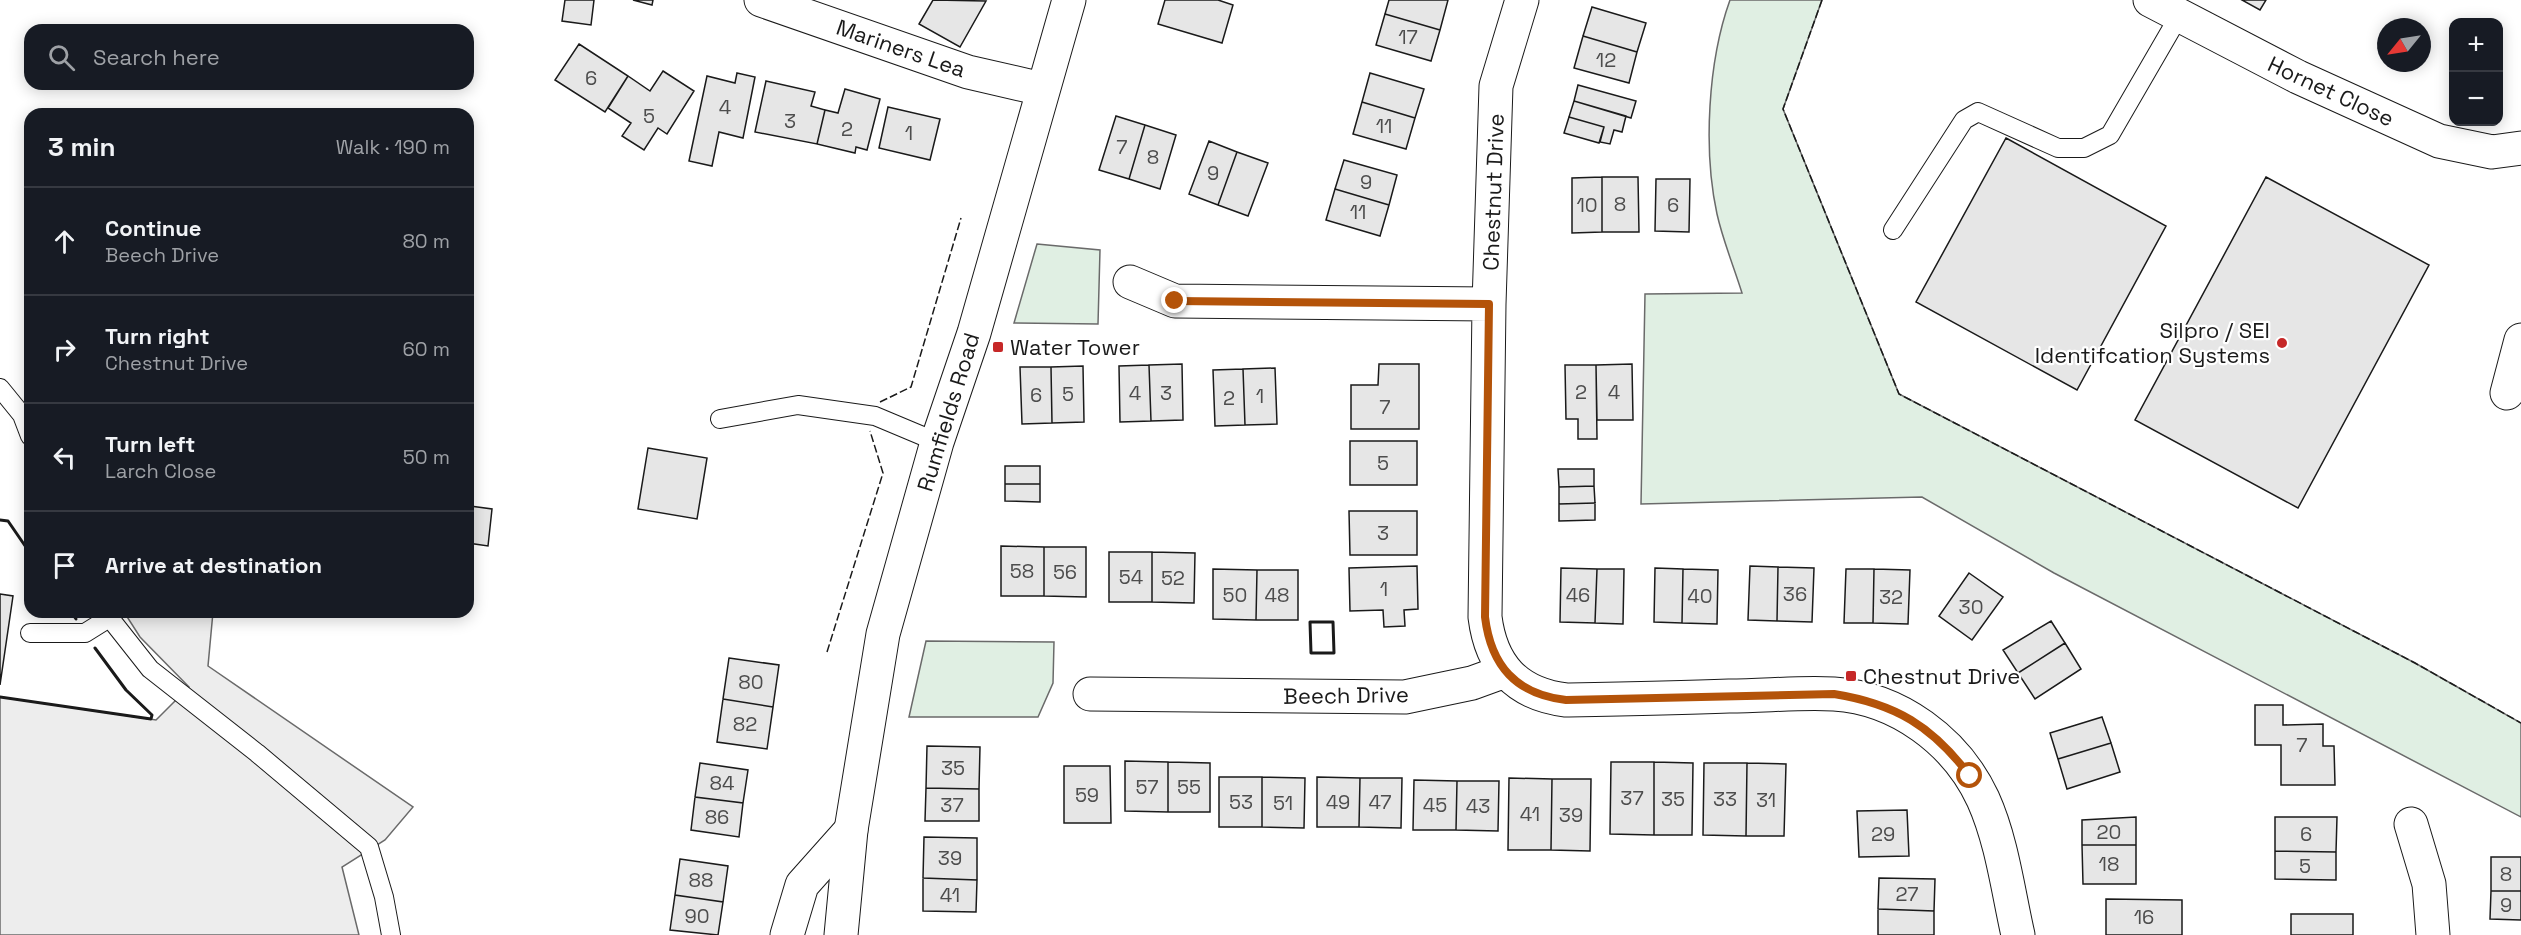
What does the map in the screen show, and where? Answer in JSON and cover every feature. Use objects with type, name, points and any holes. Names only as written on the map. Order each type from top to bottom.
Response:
[{"type":"street","name":"Mariners Lea","points":[[761,0],[968,72],[1042,90]]},
{"type":"street","name":"Rumfields Road","points":[[841,935],[851,830],[883,634],[937,442],[974,333],[1069,0]]},
{"type":"street","name":"Chestnut Drive","points":[[1505,671],[1491,645],[1485,617],[1489,304],[1496,86],[1522,0]]},
{"type":"street","name":"Hornet Close","points":[[2150,0],[2298,77],[2439,141],[2492,152],[2521,148]]},
{"type":"street","points":[[1130,282],[1175,301],[1489,304]]},
{"type":"street","points":[[2507,393],[2521,340]]},
{"type":"street","points":[[1505,671],[1532,692],[1566,700],[1834,694],[1887,707],[1912,719],[1935,735],[1954,754],[1983,799],[1992,825],[2018,935]]},
{"type":"street","name":"Beech Drive","points":[[1090,694],[1405,697],[1472,683],[1505,671]]},
{"type":"street","points":[[2411,824],[2429,884],[2433,935]]},
{"type":"street","points":[[787,935],[802,885],[851,830]]},
{"type":"lane","points":[[1893,230],[1964,120],[1978,112],[2058,148],[2084,148],[2110,135],[2180,16]]},
{"type":"lane","points":[[0,388],[24,420]]},
{"type":"lane","points":[[720,419],[798,405],[875,416],[937,442]]},
{"type":"lane","points":[[30,633],[85,633],[103,618]]},
{"type":"lane","points":[[109,618],[150,669],[257,753],[369,847],[384,897],[391,935]]},
{"type":"green space","points":[[1730,0],[1822,0],[1783,109],[1899,394],[2415,663],[2521,723],[2521,817],[2054,573],[1922,497],[1641,504],[1645,294],[1742,293],[1717,214],[1710,162],[1710,106],[1713,78],[1717,50]]},
{"type":"green space","points":[[1037,244],[1100,250],[1098,324],[1014,323]]},
{"type":"green space","points":[[926,641],[1054,642],[1053,683],[1038,717],[909,717]]},
{"type":"shaded area","points":[[128,618],[212,618],[208,666],[413,807],[385,840],[342,867],[359,935],[0,935],[0,697],[156,720],[189,687],[140,637]]},
{"type":"building","points":[[565,0],[594,0],[591,25],[562,21]]},
{"type":"building","points":[[633,0],[653,0],[652,5]]},
{"type":"building","points":[[933,0],[986,1],[960,47],[919,24]]},
{"type":"building","points":[[1165,0],[1218,0],[1233,5],[1222,43],[1158,24]]},
{"type":"building","points":[[1389,0],[1448,0],[1440,30],[1385,14]]},
{"type":"building","points":[[2242,0],[2266,0],[2260,10]]},
{"type":"building","points":[[1592,7],[1646,23],[1637,52],[1583,36]]},
{"type":"building","points":[[1385,14],[1440,30],[1431,61],[1376,45]]},
{"type":"building","points":[[1583,36],[1637,52],[1629,83],[1574,68]]},
{"type":"building","points":[[579,44],[628,76],[605,112],[555,80]]},
{"type":"building","points":[[663,71],[694,91],[667,134],[658,128],[644,150],[622,136],[631,123],[608,108],[628,76],[650,91]]},
{"type":"building","points":[[737,73],[755,77],[743,138],[719,132],[712,166],[689,161],[707,76],[735,83]]},
{"type":"building","points":[[1370,73],[1424,89],[1415,118],[1362,102]]},
{"type":"building","points":[[766,81],[815,92],[811,106],[825,110],[817,144],[755,132]]},
{"type":"building","points":[[1578,85],[1636,101],[1631,118],[1574,101]]},
{"type":"building","points":[[845,89],[880,99],[867,150],[856,147],[855,153],[817,144],[825,110],[838,113]]},
{"type":"building","points":[[1574,101],[1626,116],[1622,132],[1614,130],[1610,144],[1600,142],[1604,127],[1569,117]]},
{"type":"building","points":[[1362,102],[1415,118],[1406,149],[1353,134]]},
{"type":"building","points":[[888,107],[940,119],[930,160],[879,148]]},
{"type":"building","points":[[1116,116],[1145,125],[1129,179],[1099,170]]},
{"type":"building","points":[[1569,117],[1604,127],[1599,143],[1564,133]]},
{"type":"building","points":[[1145,125],[1176,135],[1160,189],[1129,179]]},
{"type":"building","points":[[2006,138],[2166,226],[2077,390],[1916,302]]},
{"type":"building","points":[[1209,141],[1237,152],[1218,205],[1189,194]]},
{"type":"building","points":[[1237,152],[1268,163],[1248,216],[1218,205]]},
{"type":"building","points":[[1344,160],[1397,175],[1389,205],[1335,189]]},
{"type":"building","points":[[1602,177],[1602,232],[1572,233],[1572,178]]},
{"type":"building","points":[[1602,177],[1638,177],[1639,232],[1602,232]]},
{"type":"building","name":"Silpro / SEI Identifcation Systems","points":[[2266,177],[2429,265],[2298,508],[2135,420]]},
{"type":"building","points":[[1656,179],[1690,179],[1689,232],[1655,231]]},
{"type":"building","points":[[1335,189],[1389,205],[1380,236],[1326,220]]},
{"type":"building","points":[[1182,364],[1183,420],[1151,421],[1149,365]]},
{"type":"building","points":[[1379,364],[1419,364],[1419,429],[1351,429],[1351,385],[1378,385]]},
{"type":"building","points":[[1632,364],[1633,420],[1597,420],[1596,365]]},
{"type":"building","points":[[1149,365],[1151,421],[1120,422],[1119,366]]},
{"type":"building","points":[[1565,365],[1596,365],[1597,439],[1578,439],[1578,419],[1566,419]]},
{"type":"building","points":[[1083,366],[1084,422],[1052,423],[1051,367]]},
{"type":"building","points":[[1020,367],[1051,367],[1052,423],[1022,424]]},
{"type":"building","points":[[1275,368],[1277,424],[1245,425],[1243,369]]},
{"type":"building","points":[[1243,369],[1245,425],[1215,426],[1213,370]]},
{"type":"building","points":[[1350,441],[1417,441],[1417,485],[1350,485]]},
{"type":"building","points":[[648,448],[707,458],[697,519],[638,509]]},
{"type":"building","points":[[1005,466],[1040,466],[1040,484],[1005,484]]},
{"type":"building","points":[[1558,469],[1594,469],[1594,486],[1559,487]]},
{"type":"building","points":[[1005,484],[1040,484],[1040,502],[1005,501]]},
{"type":"building","points":[[1594,486],[1595,503],[1559,504],[1559,487]]},
{"type":"building","points":[[1595,503],[1595,520],[1559,521],[1559,504]]},
{"type":"building","points":[[474,507],[492,509],[488,546],[474,544]]},
{"type":"building","points":[[1349,511],[1417,511],[1417,555],[1350,555]]},
{"type":"building","points":[[1001,546],[1044,547],[1044,596],[1001,596]]},
{"type":"building","points":[[1044,547],[1086,547],[1086,597],[1044,596]]},
{"type":"building","points":[[1109,552],[1152,552],[1152,602],[1109,602]]},
{"type":"building","points":[[1152,552],[1195,553],[1194,603],[1152,602]]},
{"type":"building","points":[[1417,566],[1418,609],[1404,610],[1405,626],[1384,627],[1383,610],[1350,611],[1349,568]]},
{"type":"building","points":[[1750,566],[1778,567],[1777,621],[1748,620]]},
{"type":"building","points":[[1778,567],[1814,568],[1812,622],[1777,621]]},
{"type":"building","points":[[1561,568],[1597,569],[1595,623],[1560,622]]},
{"type":"building","points":[[1655,568],[1683,569],[1682,623],[1654,622]]},
{"type":"building","points":[[1213,569],[1257,570],[1256,620],[1213,619]]},
{"type":"building","points":[[1597,569],[1624,569],[1623,624],[1595,623]]},
{"type":"building","points":[[1683,569],[1718,570],[1717,624],[1682,623]]},
{"type":"building","points":[[1846,569],[1874,569],[1873,623],[1844,623]]},
{"type":"building","points":[[1874,569],[1910,570],[1908,624],[1873,623]]},
{"type":"building","points":[[1257,570],[1298,570],[1298,620],[1256,620]]},
{"type":"building","points":[[1969,573],[2003,597],[1972,640],[1939,616]]},
{"type":"building","points":[[0,594],[13,596],[0,685]]},
{"type":"building","points":[[2051,621],[2065,643],[2018,673],[2003,650]]},
{"type":"building","points":[[2065,643],[2081,669],[2035,699],[2018,673]]},
{"type":"building","points":[[729,658],[779,665],[773,707],[723,699]]},
{"type":"building","points":[[723,699],[773,707],[767,749],[717,742]]},
{"type":"building","points":[[2255,705],[2283,705],[2283,725],[2323,724],[2323,746],[2334,746],[2335,785],[2281,785],[2281,745],[2255,745]]},
{"type":"building","points":[[2102,717],[2111,743],[2058,759],[2050,733]]},
{"type":"building","points":[[2111,743],[2120,772],[2067,789],[2058,759]]},
{"type":"building","points":[[927,746],[980,747],[979,789],[926,788]]},
{"type":"building","points":[[1125,761],[1168,762],[1168,812],[1125,811]]},
{"type":"building","points":[[1168,762],[1210,763],[1210,812],[1168,812]]},
{"type":"building","points":[[1611,762],[1654,762],[1654,835],[1610,834]]},
{"type":"building","points":[[1654,762],[1693,763],[1692,835],[1654,835]]},
{"type":"building","points":[[700,763],[748,770],[743,803],[695,797]]},
{"type":"building","points":[[1704,763],[1747,763],[1746,836],[1703,835]]},
{"type":"building","points":[[1747,763],[1786,764],[1784,836],[1746,836]]},
{"type":"building","points":[[1064,766],[1110,766],[1111,823],[1064,823]]},
{"type":"building","points":[[1219,777],[1262,777],[1262,827],[1219,827]]},
{"type":"building","points":[[1262,777],[1305,778],[1304,828],[1262,827]]},
{"type":"building","points":[[1317,777],[1360,778],[1359,827],[1317,827]]},
{"type":"building","points":[[1360,778],[1402,778],[1401,828],[1359,827]]},
{"type":"building","points":[[1509,778],[1552,779],[1551,850],[1508,850]]},
{"type":"building","points":[[1552,779],[1591,779],[1590,851],[1551,850]]},
{"type":"building","points":[[1414,780],[1457,781],[1456,830],[1413,830]]},
{"type":"building","points":[[1457,781],[1499,781],[1498,831],[1456,830]]},
{"type":"building","points":[[926,788],[979,789],[979,821],[925,821]]},
{"type":"building","points":[[695,797],[743,803],[739,837],[691,830]]},
{"type":"building","points":[[1907,810],[1909,856],[1859,857],[1857,811]]},
{"type":"building","points":[[2136,817],[2136,845],[2082,845],[2082,820]]},
{"type":"building","points":[[2275,817],[2337,817],[2336,852],[2275,851]]},
{"type":"building","points":[[924,837],[977,838],[977,880],[923,878]]},
{"type":"building","points":[[2082,845],[2136,845],[2136,884],[2083,884]]},
{"type":"building","points":[[2275,851],[2336,852],[2336,880],[2275,879]]},
{"type":"building","points":[[2491,857],[2521,857],[2521,891],[2491,891]]},
{"type":"building","points":[[680,859],[728,866],[723,902],[675,895]]},
{"type":"building","points":[[923,878],[977,880],[976,912],[923,911]]},
{"type":"building","points":[[1879,878],[1935,879],[1934,911],[1878,909]]},
{"type":"building","points":[[2491,891],[2521,891],[2521,920],[2490,919]]},
{"type":"building","points":[[675,895],[723,902],[718,935],[670,930]]},
{"type":"building","points":[[2106,899],[2182,900],[2182,935],[2106,935]]},
{"type":"building","points":[[1878,909],[1934,911],[1934,935],[1878,935]]},
{"type":"building","points":[[2291,914],[2353,914],[2353,935],[2291,935]]},
{"type":"fence","points":[[1822,0],[1783,109],[1899,394],[2415,663],[2521,723]]},
{"type":"fence","points":[[880,402],[911,387],[961,218]]},
{"type":"fence","points":[[827,652],[883,473],[870,431]]},
{"type":"wall","points":[[0,520],[8,521],[24,544]]},
{"type":"wall","points":[[1310,622],[1333,622],[1334,653],[1311,653],[1310,622]]},
{"type":"wall","points":[[0,697],[151,719],[152,715],[126,690],[95,648]]},
{"type":"place","name":"Silpro / SEI Identifcation Systems","points":[[2282,343]]},
{"type":"place","name":"Water Tower","points":[[998,347]]},
{"type":"place","name":"Chestnut Drive","points":[[1851,676]]},
{"type":"route","points":[[1175,301],[1489,304],[1485,617],[1487,636],[1494,655],[1505,671],[1532,692],[1549,698],[1566,700],[1834,694],[1861,698],[1912,719],[1935,735],[1954,754],[1970,776]]}]
